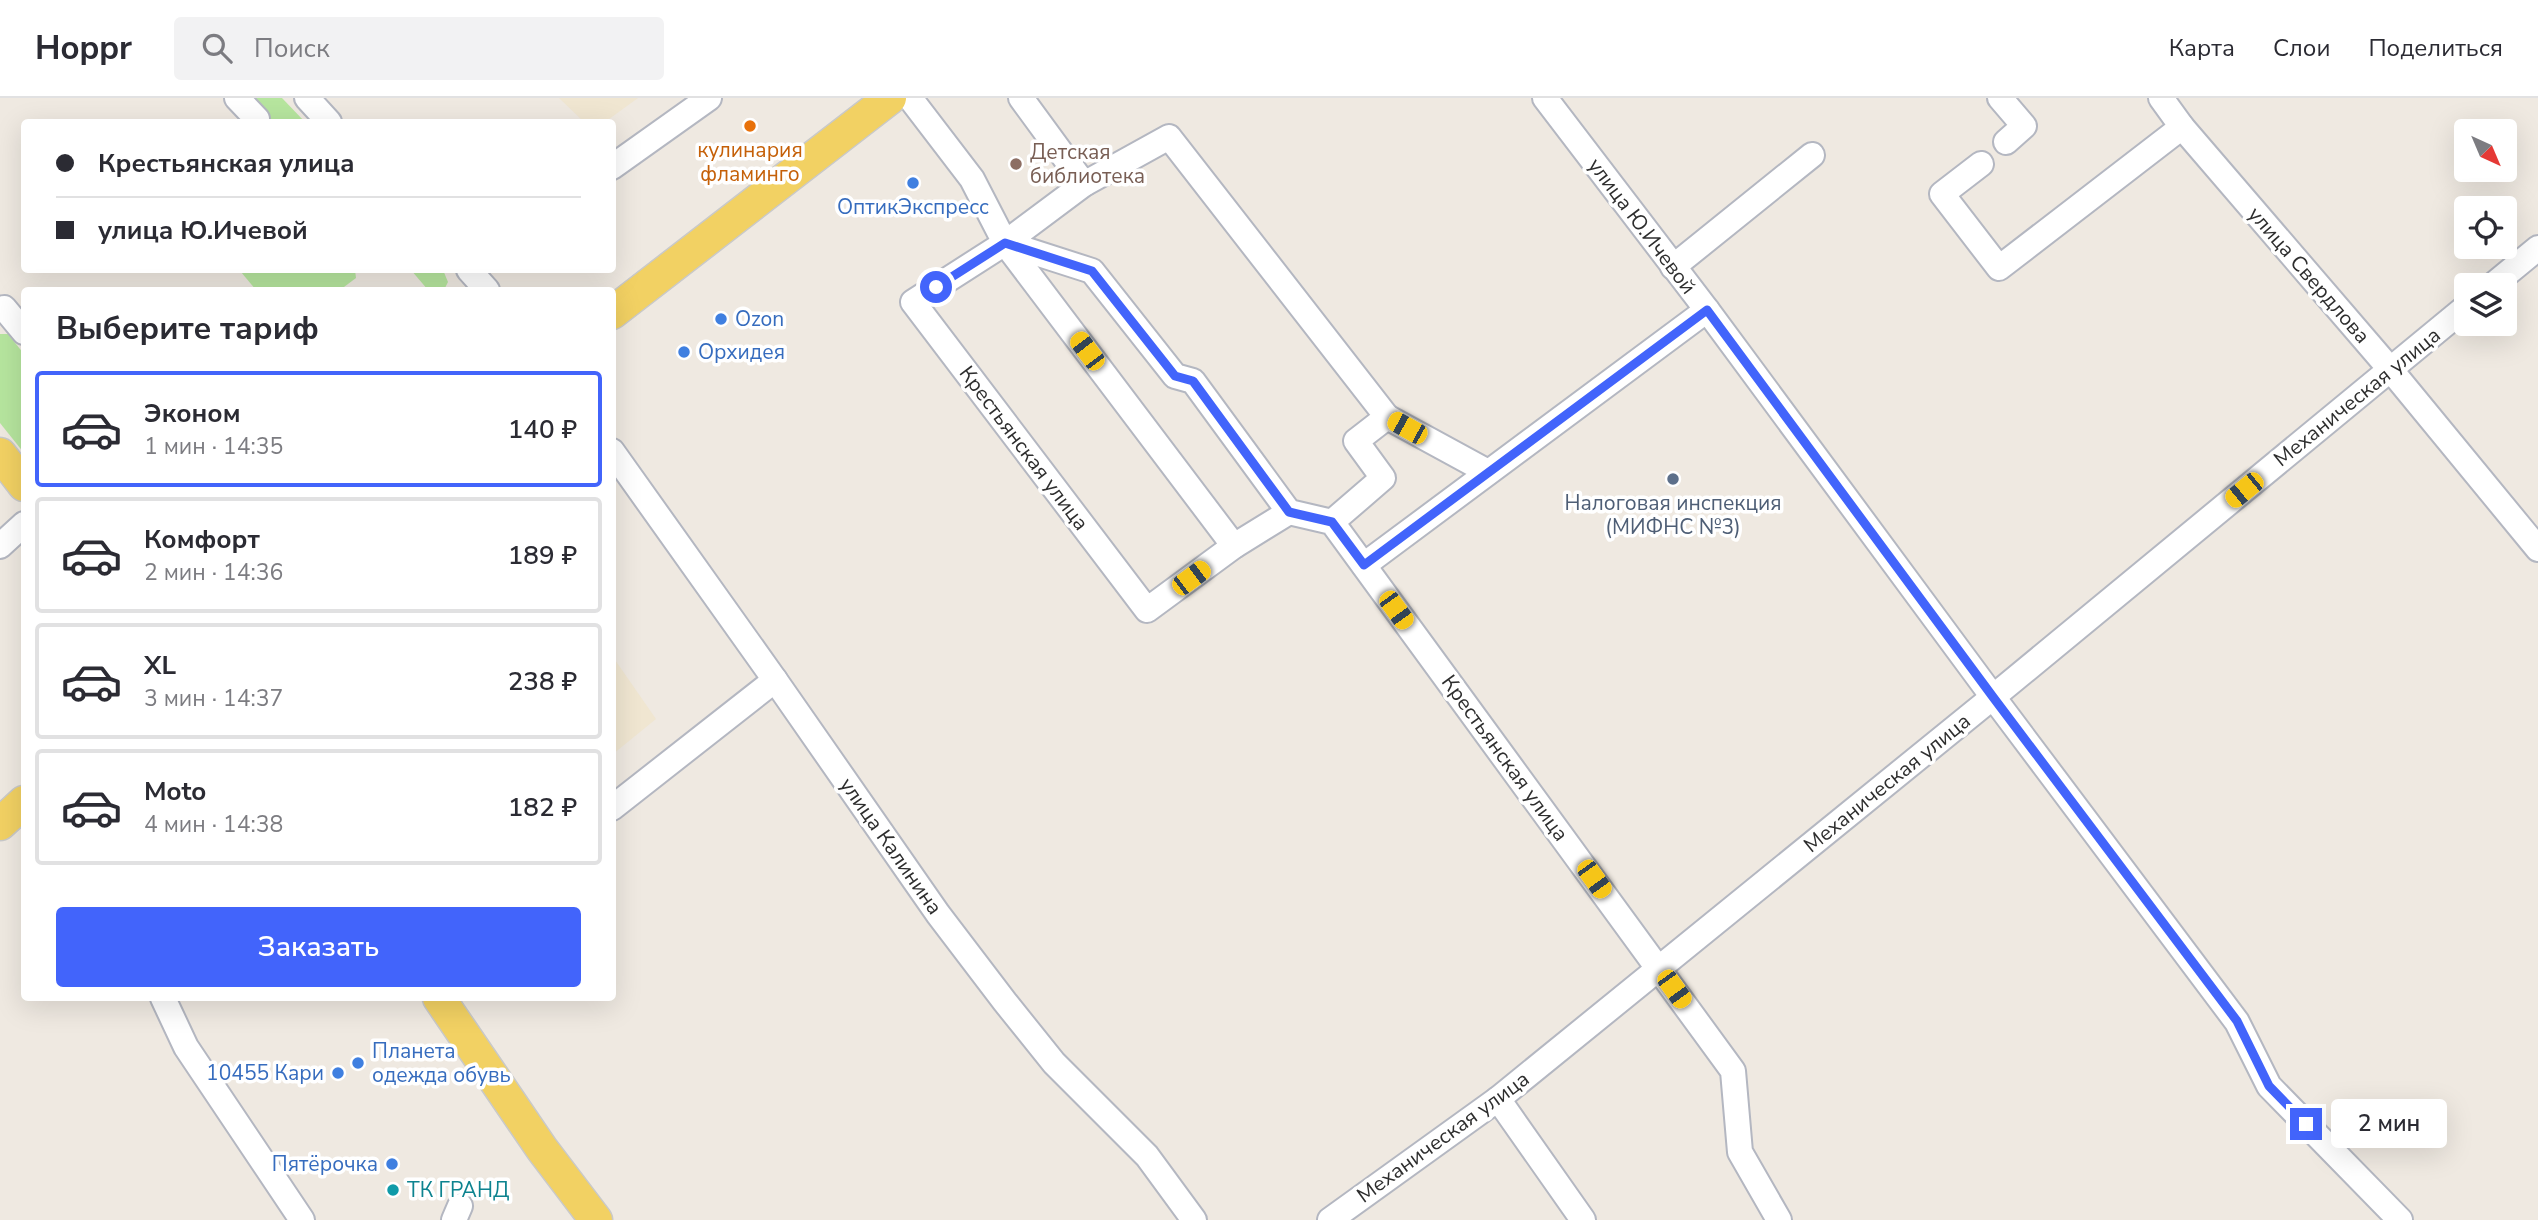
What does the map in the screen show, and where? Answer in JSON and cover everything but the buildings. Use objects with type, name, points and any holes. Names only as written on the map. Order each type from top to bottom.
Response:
[{"type":"main road","points":[[616,310],[890,98]]},
{"type":"main road","points":[[0,454],[21,481]]},
{"type":"main road","points":[[0,824],[21,805]]},
{"type":"main road","points":[[441,1001],[542,1149],[596,1220]]},
{"type":"street","points":[[237,98],[256,119]]},
{"type":"street","points":[[307,98],[326,119]]},
{"type":"street","points":[[616,164],[709,98]]},
{"type":"street","points":[[910,98],[972,179],[1005,243],[1234,546]]},
{"type":"street","points":[[1021,98],[1084,184]]},
{"type":"street","name":"улица Ю.Ичевой","points":[[1545,98],[1707,310],[2237,1021],[2269,1086],[2400,1220]]},
{"type":"street","points":[[2000,98],[2024,126],[2006,142]]},
{"type":"street","name":"улица Свердлова","points":[[2161,98],[2182,127],[2390,369],[2538,549]]},
{"type":"street","points":[[1981,164],[1941,194],[1999,268],[2182,127]]},
{"type":"street","name":"Крестьянская улица","points":[[1289,512],[1234,546],[1147,611],[913,302],[1005,243],[1084,184],[1169,137],[1387,417]]},
{"type":"street","points":[[1673,267],[1812,155]]},
{"type":"street","points":[[1005,243],[1092,271],[1175,376],[1193,381],[1289,512],[1332,522],[1383,478],[1356,441],[1387,417],[1488,472]]},
{"type":"street","points":[[2508,273],[2538,248]]},
{"type":"street","points":[[472,273],[485,287]]},
{"type":"street","points":[[0,309],[4,308],[21,328]]},
{"type":"street","points":[[1364,565],[1707,310]]},
{"type":"street","name":"Механическая улица","points":[[1330,1220],[1498,1099],[1993,697],[2454,317]]},
{"type":"street","name":"улица Калинина","points":[[616,458],[938,914],[1004,1002],[1054,1063],[1147,1156],[1194,1220]]},
{"type":"street","name":"Крестьянская улица","points":[[1332,522],[1733,1071],[1740,1152],[1779,1220]]},
{"type":"street","points":[[0,546],[21,527]]},
{"type":"street","points":[[616,805],[775,680]]},
{"type":"street","points":[[164,1001],[186,1047],[302,1220]]},
{"type":"street","points":[[1498,1099],[1583,1220]]},
{"type":"shaded area","points":[[559,98],[638,98],[609,119],[581,119]]},
{"type":"shaded area","points":[[616,661],[656,719],[616,752]]},
{"type":"green space","points":[[245,98],[282,98],[302,119],[262,119]]},
{"type":"green space","points":[[242,273],[355,273],[356,278],[344,287],[254,287]]},
{"type":"green space","points":[[414,273],[444,273],[448,282],[446,287],[425,287]]},
{"type":"green space","points":[[0,334],[8,334],[21,350],[21,449],[0,423]]},
{"type":"place","name":"кулинария фламинго","points":[[750,126]]},
{"type":"place","name":"Детская библиотека","points":[[1016,164]]},
{"type":"place","name":"ОптикЭкспресс","points":[[913,183]]},
{"type":"place","name":"Ozon","points":[[721,319]]},
{"type":"place","name":"Орхидея","points":[[684,352]]},
{"type":"place","name":"Налоговая инспекция (МИФНС №3)","points":[[1673,479]]},
{"type":"place","name":"Планета одежда обувь","points":[[358,1063]]},
{"type":"place","name":"10455 Кари","points":[[338,1073]]},
{"type":"place","name":"Пятёрочка","points":[[392,1164]]},
{"type":"place","name":"ТК ГРАНД","points":[[393,1190]]},
{"type":"route","points":[[936,287],[1005,243],[1092,271],[1175,376],[1193,381],[1289,512],[1332,522],[1364,565],[1707,310],[2237,1021],[2269,1086],[2306,1124]]}]
